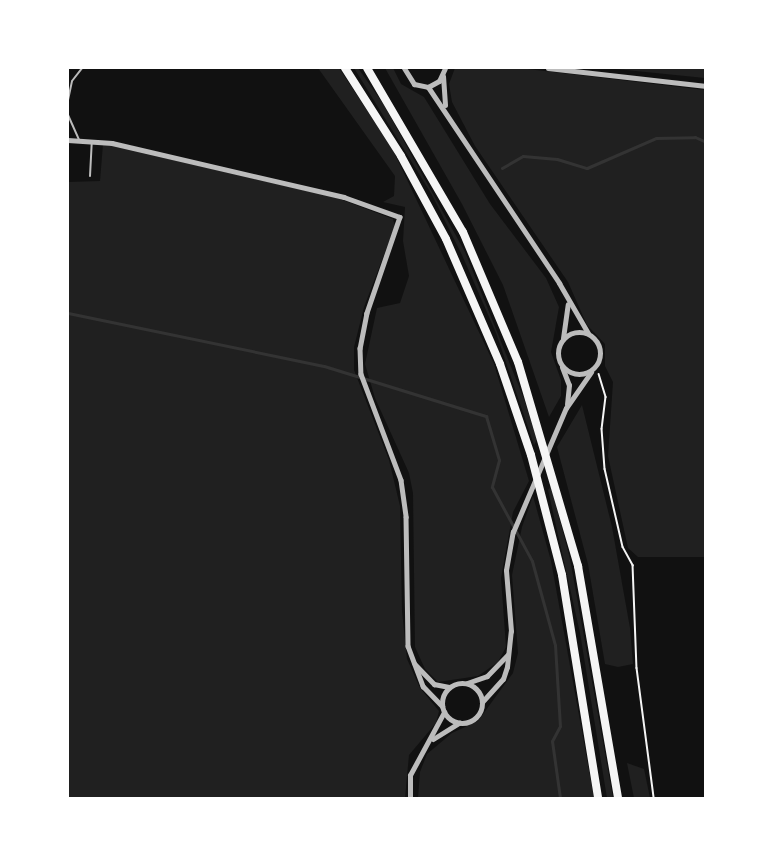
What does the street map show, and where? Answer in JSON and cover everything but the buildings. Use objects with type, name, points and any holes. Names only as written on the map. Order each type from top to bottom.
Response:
[{"type":"highway","points":[[345,68],[401,156],[446,239],[489,332],[531,455],[574,627],[598,798]]},
{"type":"highway","points":[[367,68],[463,232],[518,362],[540,427],[578,566],[618,798]]},
{"type":"street","points":[[404,68],[414,84],[428,87],[445,107],[601,351],[592,370],[566,408],[513,532],[506,570],[509,653],[503,679],[482,702],[476,718],[459,723],[428,742]]},
{"type":"street","points":[[445,107],[443,76],[446,68]]},
{"type":"street","points":[[548,68],[705,86]]},
{"type":"street","points":[[428,87],[443,76]]},
{"type":"street","points":[[68,140],[92,140],[344,197],[400,217],[367,313],[360,348],[361,374],[400,480],[406,517],[406,616],[412,660],[423,686],[459,723]]},
{"type":"street","points":[[566,408],[569,385],[558,351],[568,322],[567,299]]},
{"type":"street","points":[[563,340],[574,333],[588,333]]},
{"type":"street","points":[[561,363],[575,374],[592,370]]},
{"type":"street","points":[[412,660],[434,684],[449,687],[487,676],[509,653]]},
{"type":"street","points":[[467,683],[478,690],[482,702]]},
{"type":"street","points":[[410,798],[410,775],[443,709],[449,687]]},
{"type":"lane","points":[[68,100],[72,81],[82,68]]},
{"type":"lane","points":[[68,79],[72,81]]},
{"type":"lane","points":[[68,115],[79,140]]},
{"type":"lane","points":[[90,176],[92,140]]},
{"type":"path","points":[[592,370],[604,384],[605,469],[623,547],[633,565],[637,668],[654,798]]},
{"type":"shaded area","points":[[318,68],[339,68],[392,148],[494,364],[529,481],[513,512],[501,578],[506,647],[498,662],[478,676],[438,682],[425,669],[415,647],[413,493],[409,473],[375,398],[365,364],[377,308],[400,303],[409,276],[403,241],[405,207],[383,202],[394,196],[395,176]]},
{"type":"shaded area","points":[[354,68],[358,68],[384,105],[465,252],[524,399],[537,440],[534,445],[496,333],[462,255],[432,195]]},
{"type":"shaded area","points":[[385,68],[393,68],[401,84],[424,97],[490,204],[546,278],[559,307],[551,352],[561,380],[561,396],[549,417],[503,285],[462,204]]},
{"type":"shaded area","points":[[455,68],[519,68],[705,90],[705,557],[638,557],[628,548],[608,456],[613,382],[605,366],[605,344],[587,325],[568,282],[475,146],[452,102],[449,84]]},
{"type":"shaded area","points":[[606,68],[705,68],[705,78]]},
{"type":"shaded area","points":[[103,144],[337,198],[393,219],[395,226],[364,307],[354,347],[354,370],[389,460],[400,506],[402,611],[407,659],[420,688],[439,711],[436,723],[409,755],[405,798],[68,798],[68,182],[100,181]]},
{"type":"shaded area","points":[[582,405],[612,527],[630,628],[633,664],[618,667],[605,664],[588,564],[557,447]]},
{"type":"shaded area","points":[[551,486],[570,559],[613,798],[607,798],[580,633],[548,490]]},
{"type":"shaded area","points":[[533,496],[551,561],[594,798],[418,798],[420,772],[427,754],[452,733],[478,721],[513,673],[518,653],[512,575],[522,527]]},
{"type":"shaded area","points":[[627,763],[644,769],[650,798],[634,798]]},
{"type":"waterway","points":[[502,168],[523,156],[557,159],[587,168],[656,138],[695,137],[706,142]]},
{"type":"waterway","points":[[68,313],[324,366],[486,416],[499,460],[492,487],[532,561],[555,645],[560,726],[552,741],[560,798]]}]
